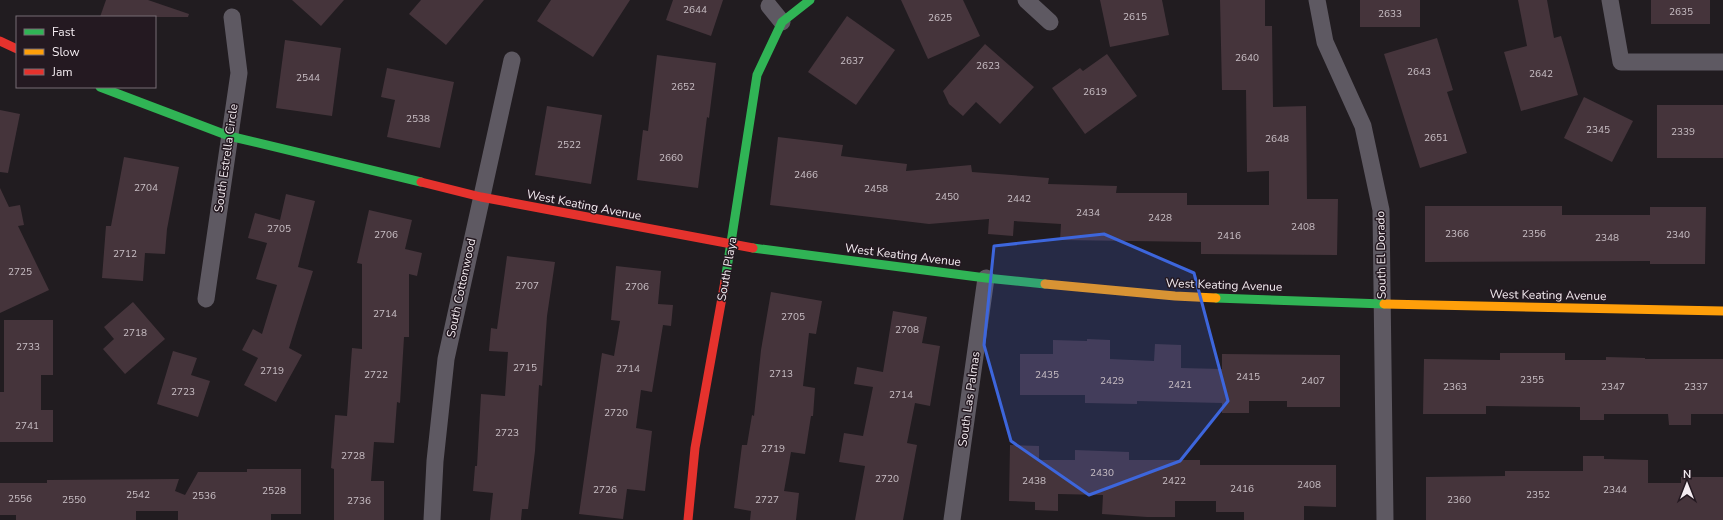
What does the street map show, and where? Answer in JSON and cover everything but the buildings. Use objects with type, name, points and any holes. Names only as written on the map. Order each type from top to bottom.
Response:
[{"type":"street","name":"South Playa","points":[[688,520],[696,448],[731,246],[757,75],[782,22],[810,0]]},
{"type":"street","points":[[1026,0],[1050,22]]},
{"type":"street","name":"South El Dorado","points":[[1317,0],[1325,42],[1364,126],[1381,210],[1381,304],[1385,520]]},
{"type":"street","points":[[1610,0],[1621,62],[1723,62]]},
{"type":"street","points":[[769,6],[782,22]]},
{"type":"street","name":"South Estrella Circle","points":[[206,299],[239,73],[232,17]]},
{"type":"street","points":[[0,41],[16,49]]},
{"type":"street","name":"South Cottonwood","points":[[432,520],[435,461],[446,359],[512,60]]},
{"type":"street","name":"West Keating Avenue","points":[[103,88],[229,136],[481,197],[731,246],[986,278],[1175,296],[1381,304],[1723,311]]},
{"type":"street","name":"South Las Palmas","points":[[952,520],[986,278]]},
{"type":"highlighted area","points":[[1104,234],[1194,273],[1228,401],[1180,461],[1089,495],[1011,441],[984,345],[994,246]]},
{"type":"traffic: fast","points":[[725,281],[757,75],[782,22],[810,0]]},
{"type":"traffic: fast","points":[[103,88],[229,136],[421,182]]},
{"type":"traffic: fast","points":[[753,248],[986,278],[1045,284]]},
{"type":"traffic: fast","points":[[1216,298],[1384,304]]},
{"type":"traffic: slow","points":[[1045,284],[1175,296],[1216,298]]},
{"type":"traffic: slow","points":[[1384,304],[1723,311]]},
{"type":"traffic: jam","points":[[0,41],[16,49]]},
{"type":"traffic: jam","points":[[421,182],[481,197],[753,248]]},
{"type":"traffic: jam","points":[[688,520],[695,448],[725,281]]}]
